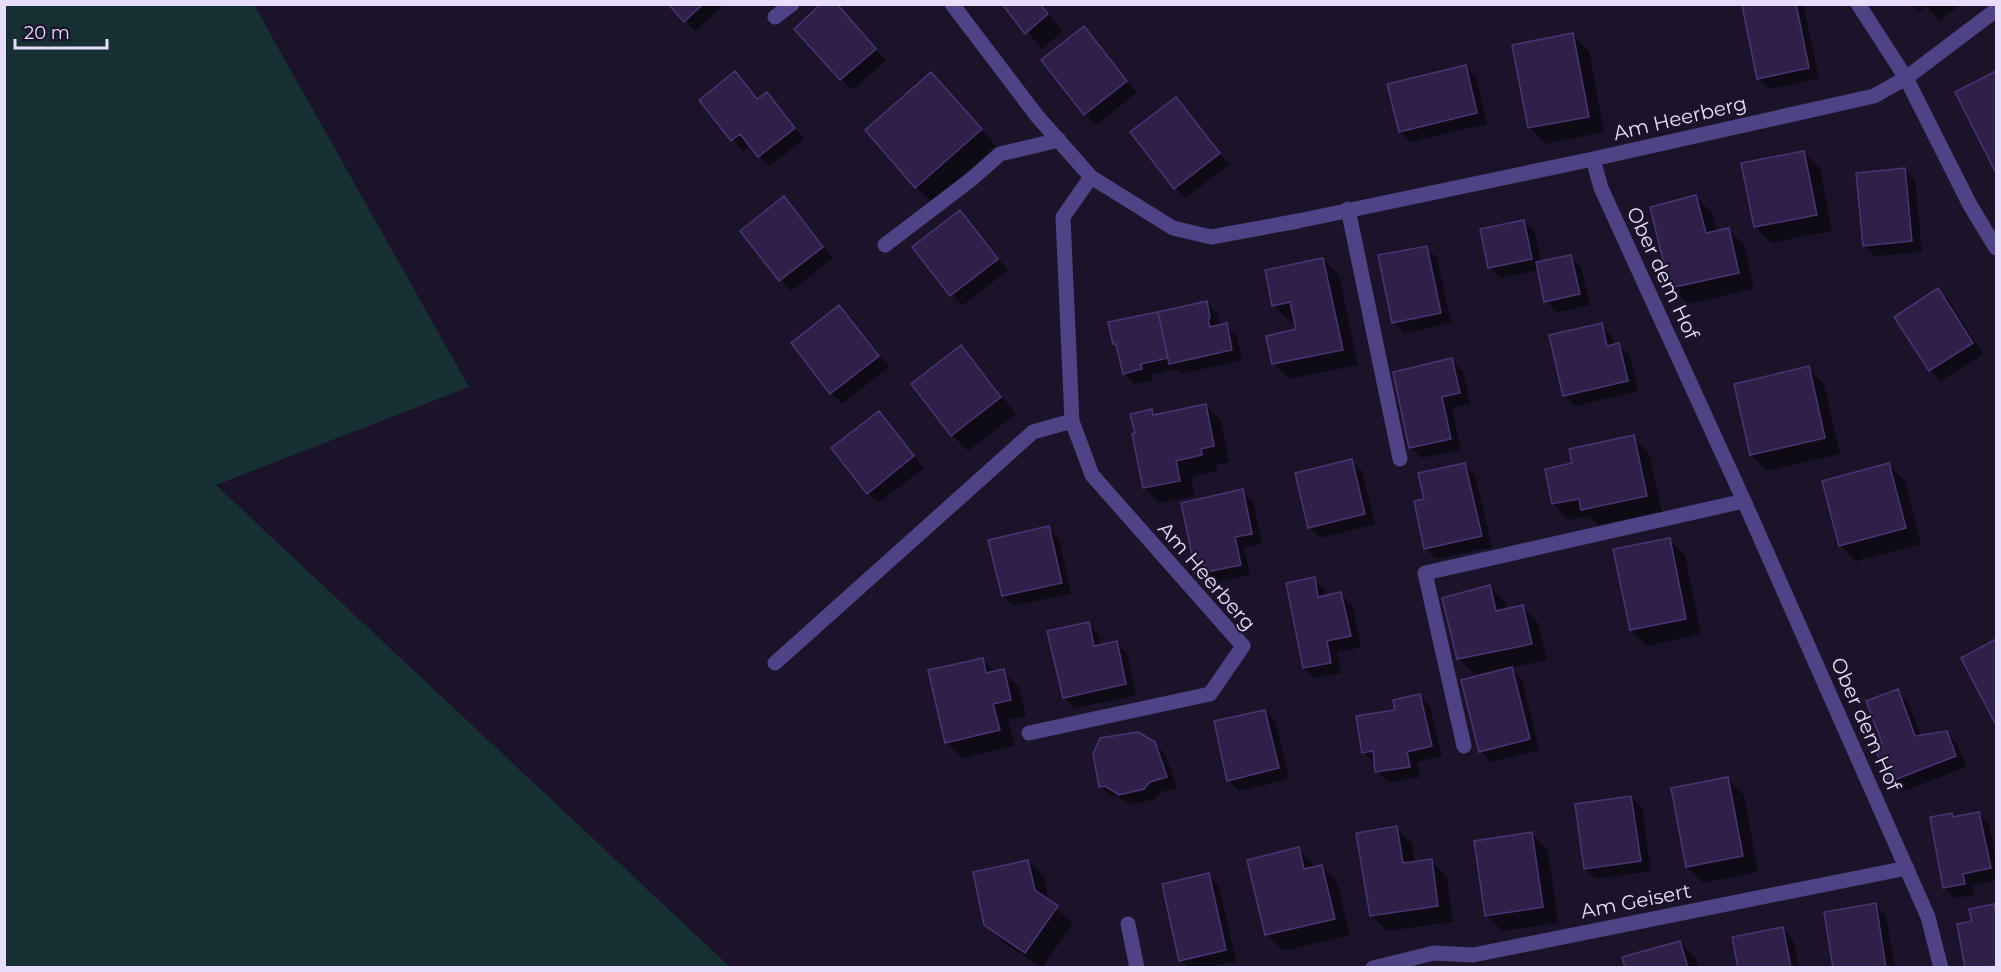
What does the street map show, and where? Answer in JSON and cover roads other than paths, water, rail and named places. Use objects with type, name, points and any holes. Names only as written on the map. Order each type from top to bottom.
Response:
[{"type":"street","points":[[775,17],[792,4]]},
{"type":"street","name":"Am Heerberg","points":[[952,4],[1036,116],[1091,177],[1173,228],[1211,237],[1593,159],[1874,96],[1906,78],[1996,10]]},
{"type":"street","points":[[1858,4],[1906,78],[1970,205],[1996,248]]},
{"type":"street","points":[[885,245],[973,178],[1000,154],[1059,140]]},
{"type":"street","name":"Ober dem Hof","points":[[1593,159],[1601,188],[1744,501],[1928,917],[1941,968]]},
{"type":"street","name":"Am Heerberg","points":[[1029,733],[1210,694],[1243,646],[1092,475],[1072,421],[1063,217],[1091,177]]},
{"type":"street","points":[[1348,209],[1400,459]]},
{"type":"street","points":[[775,663],[1033,432],[1072,421]]},
{"type":"street","points":[[1464,746],[1425,573],[1744,501]]},
{"type":"street","name":"Am Geisert","points":[[1373,968],[1434,953],[1475,961],[1906,868]]},
{"type":"street","points":[[1128,924],[1137,968]]}]
